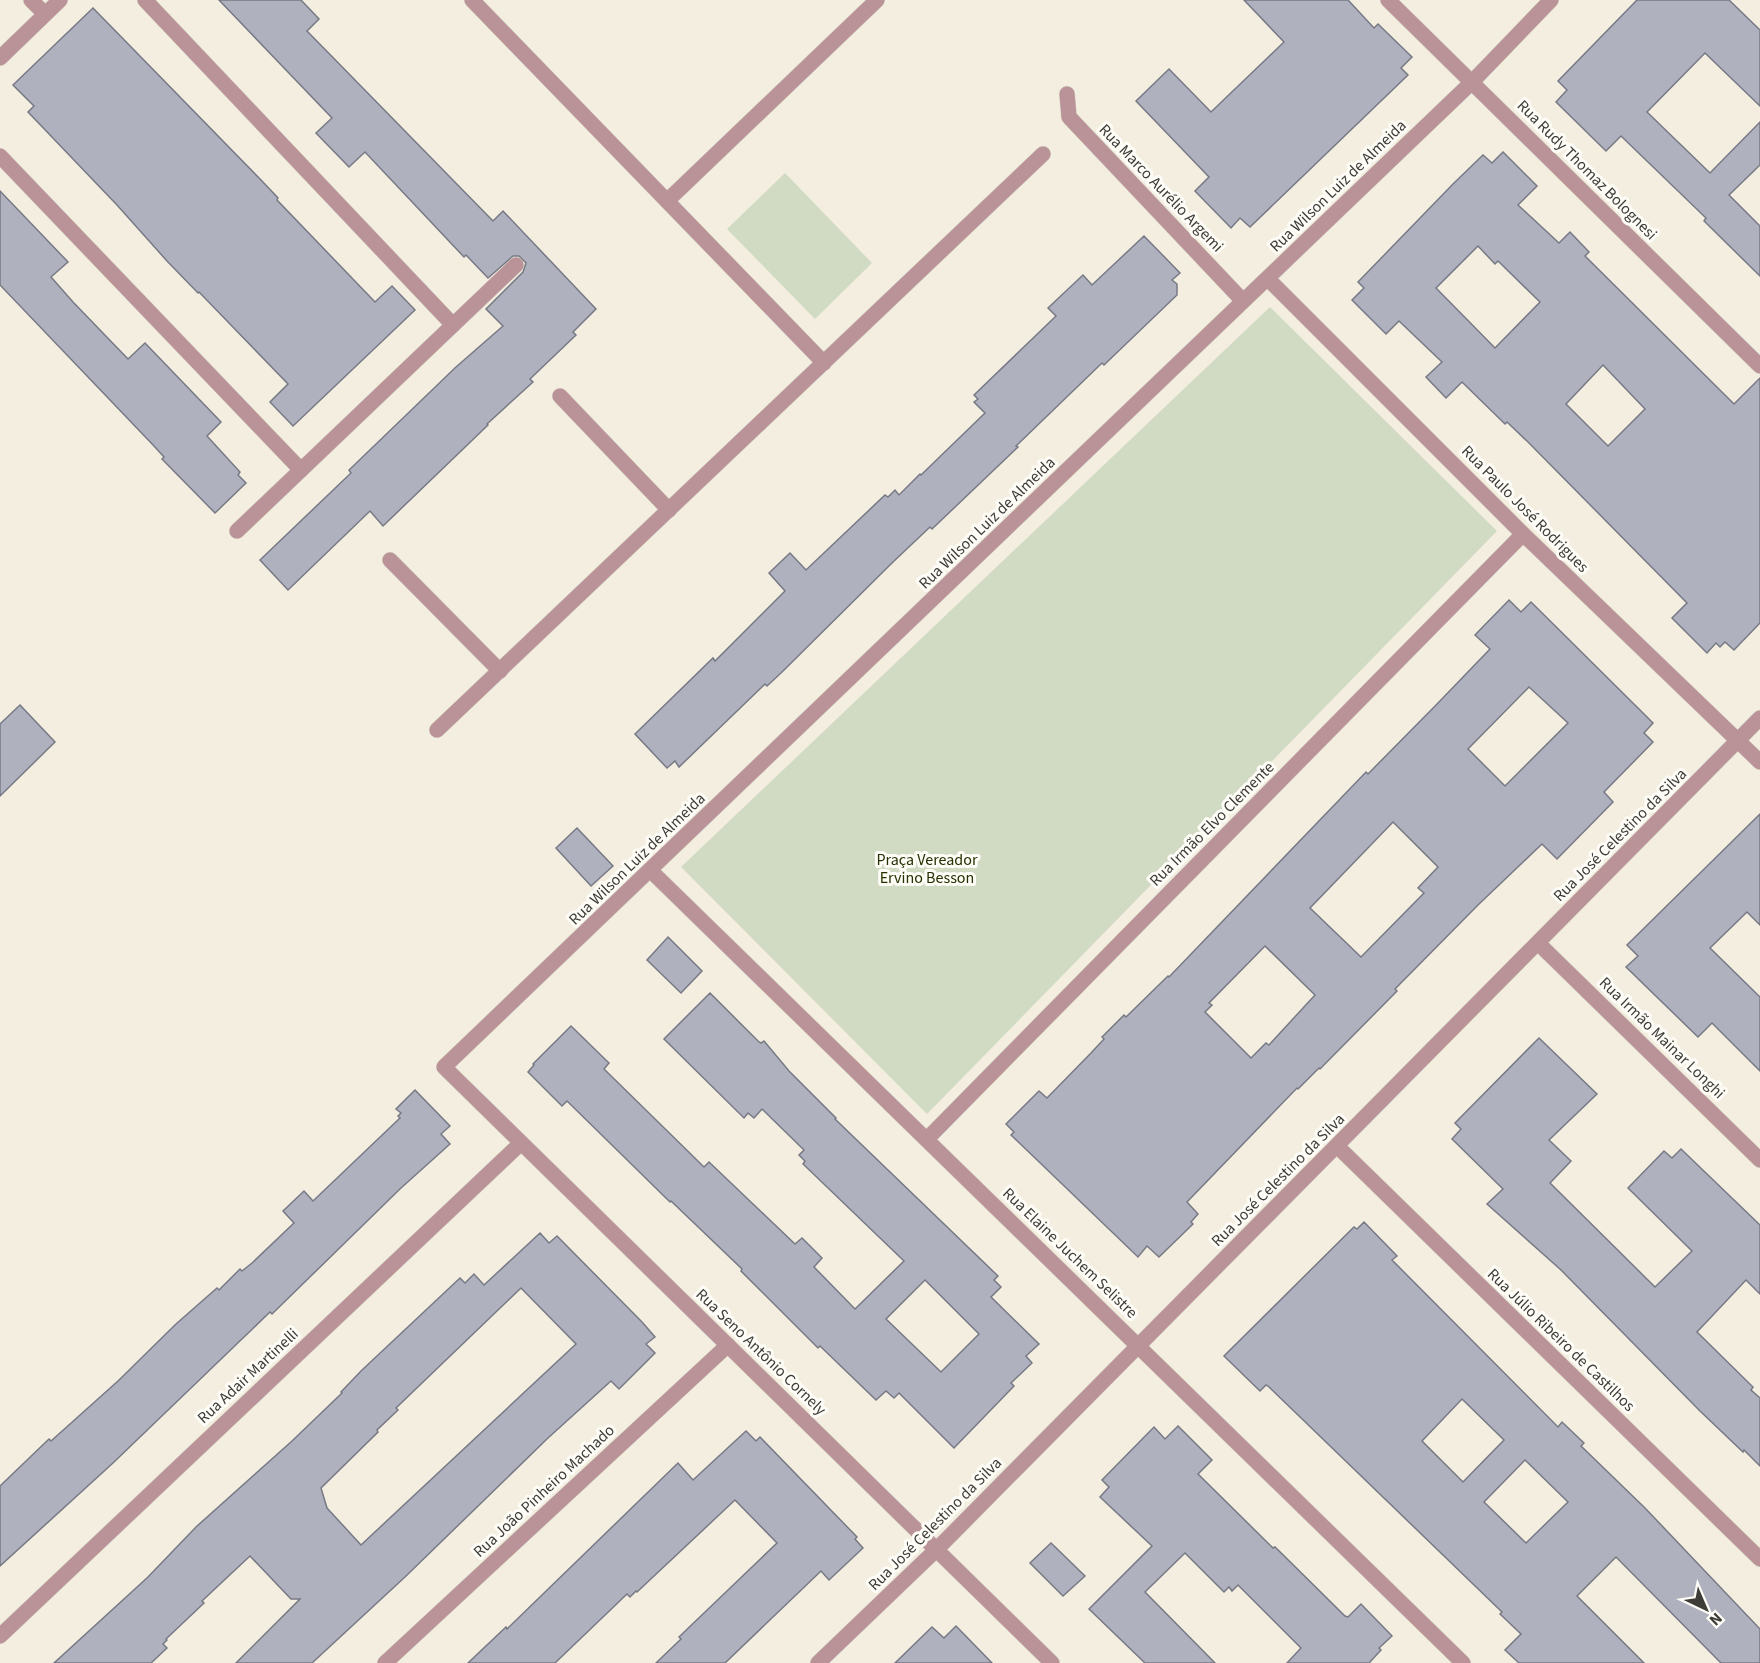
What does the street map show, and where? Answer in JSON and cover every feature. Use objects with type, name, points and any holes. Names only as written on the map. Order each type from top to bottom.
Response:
[{"type":"street","points":[[31,0],[45,14]]},
{"type":"street","points":[[0,58],[60,0]]},
{"type":"street","points":[[145,0],[453,325]]},
{"type":"street","points":[[472,0],[824,363]]},
{"type":"street","points":[[667,201],[877,0]]},
{"type":"street","name":"Rua Rudy Thomaz Bolognesi","points":[[1388,0],[1760,366]]},
{"type":"street","name":"Rua Wilson Luiz de Almeida","points":[[444,1067],[1268,279],[1472,82],[1551,0]]},
{"type":"street","name":"Rua Marco Aurélio Argemi","points":[[1067,93],[1068,117],[1243,301]]},
{"type":"street","points":[[437,730],[1043,154]]},
{"type":"street","points":[[0,156],[301,470]]},
{"type":"street","points":[[237,531],[516,265]]},
{"type":"street","name":"Rua Paulo José Rodrigues","points":[[1268,279],[1523,534],[1760,762]]},
{"type":"street","points":[[560,396],[669,510]]},
{"type":"street","name":"Rua Irmão Elvo Clemente","points":[[927,1139],[1523,534]]},
{"type":"street","points":[[390,560],[500,671]]},
{"type":"street","name":"Rua José Celestino da Silva","points":[[818,1663],[936,1549],[1760,718]]},
{"type":"street","name":"Rua Elaine Juchem Selistre","points":[[651,871],[1463,1663]]},
{"type":"street","name":"Rua Irmão Mainar Longhi","points":[[1538,943],[1760,1160]]},
{"type":"street","name":"Rua Seno Antônio Cornely","points":[[444,1067],[1052,1663]]},
{"type":"street","name":"Rua Adair Martinelli","points":[[0,1636],[522,1143]]},
{"type":"street","name":"Rua Júlio Ribeiro de Castilhos","points":[[1337,1146],[1760,1559]]},
{"type":"street","name":"Rua João Pinheiro Machado","points":[[385,1663],[728,1345]]},
{"type":"green space","points":[[785,173],[872,263],[815,319],[727,229]]},
{"type":"green space","name":"Praça Vereador Ervino Besson","points":[[1270,307],[1497,531],[927,1114],[681,867]]},
{"type":"building","points":[[219,0],[301,0],[319,19],[307,31],[493,221],[503,211],[596,309],[573,332],[576,335],[530,379],[533,382],[383,526],[370,511],[288,590],[260,560],[351,473],[349,470],[456,367],[503,326],[486,309],[523,272],[526,263],[519,256],[513,256],[488,278],[466,255],[464,257],[365,152],[349,167],[316,133],[332,118]]},
{"type":"building","points":[[1244,0],[1348,0],[1374,28],[1378,24],[1412,57],[1401,68],[1408,75],[1250,227],[1240,218],[1231,228],[1195,191],[1209,177],[1136,101],[1169,69],[1211,112],[1284,42]]},
{"type":"building","points":[[1637,0],[1729,0],[1760,30],[1760,106],[1705,53],[1647,112],[1710,173],[1760,122],[1760,165],[1729,195],[1760,226],[1760,276],[1704,221],[1706,218],[1621,136],[1606,151],[1556,102],[1567,90],[1558,81]]},
{"type":"building","points":[[93,8],[262,181],[278,198],[277,200],[375,302],[392,286],[415,310],[293,426],[270,402],[288,384],[167,261],[28,112],[34,106],[13,85]]},
{"type":"building","points":[[1503,152],[1537,186],[1518,205],[1559,243],[1570,232],[1589,252],[1585,256],[1734,404],[1760,378],[1760,623],[1734,650],[1725,642],[1720,647],[1716,643],[1707,653],[1672,618],[1687,603],[1528,442],[1507,422],[1505,424],[1462,382],[1446,398],[1426,377],[1442,362],[1399,321],[1386,334],[1352,300],[1364,288],[1358,282],[1453,184],[1483,155],[1492,163]],"holes":[[[1478,246],[1495,264],[1498,261],[1540,302],[1495,348],[1436,288]],[[1603,365],[1645,409],[1608,446],[1566,404]]]},
{"type":"building","points":[[0,191],[68,262],[51,277],[73,302],[128,359],[145,343],[221,422],[207,436],[240,472],[238,475],[246,483],[215,513],[0,285]]},
{"type":"building","points":[[1144,236],[1180,273],[1172,280],[1177,284],[1177,295],[1104,365],[1102,363],[932,529],[930,527],[893,562],[767,686],[765,684],[679,767],[675,761],[667,768],[635,734],[713,658],[715,661],[785,591],[769,573],[790,553],[806,570],[885,495],[888,497],[895,490],[899,495],[985,413],[974,402],[978,399],[974,395],[1056,316],[1048,308],[1083,275],[1092,285]]},
{"type":"building","points":[[1509,600],[1521,612],[1531,602],[1653,723],[1644,733],[1653,742],[1604,792],[1613,802],[1557,859],[1542,844],[1478,905],[1395,989],[1397,991],[1320,1069],[1297,1088],[1187,1202],[1198,1214],[1191,1222],[1193,1224],[1159,1257],[1147,1246],[1138,1257],[1011,1135],[1014,1132],[1006,1124],[1039,1091],[1047,1098],[1104,1039],[1102,1037],[1169,977],[1366,772],[1368,774],[1490,649],[1475,635]],"holes":[[[1529,687],[1568,723],[1505,786],[1468,749]],[[1393,822],[1438,867],[1418,888],[1424,893],[1361,957],[1310,908]],[[1265,946],[1315,995],[1269,1045],[1266,1043],[1251,1058],[1205,1012],[1212,1005],[1209,1003]]]},
{"type":"building","points":[[20,705],[55,742],[0,796],[0,724]]},
{"type":"building","points":[[1760,814],[1760,925],[1747,912],[1710,948],[1760,997],[1760,1071],[1712,1023],[1698,1037],[1626,967],[1638,956],[1627,945]]},
{"type":"building","points":[[577,828],[613,866],[591,886],[556,848]]},
{"type":"building","points":[[668,937],[702,971],[681,993],[647,960]]},
{"type":"building","points":[[710,993],[758,1041],[761,1043],[764,1041],[835,1119],[998,1276],[994,1280],[1001,1287],[991,1297],[1039,1344],[1026,1356],[1032,1363],[1011,1383],[1014,1386],[954,1448],[899,1393],[894,1398],[886,1391],[876,1400],[820,1346],[818,1348],[741,1271],[742,1269],[567,1101],[562,1106],[528,1072],[533,1064],[571,1026],[609,1063],[604,1069],[704,1167],[709,1162],[795,1244],[802,1238],[822,1258],[814,1267],[855,1309],[904,1261],[803,1164],[805,1161],[799,1155],[804,1150],[762,1109],[754,1118],[748,1113],[744,1118],[664,1039]],"holes":[[[925,1280],[979,1334],[941,1372],[886,1319]]]},
{"type":"building","points":[[1539,1038],[1597,1094],[1549,1140],[1571,1161],[1550,1183],[1655,1287],[1692,1251],[1628,1188],[1664,1151],[1672,1158],[1681,1149],[1760,1225],[1760,1294],[1746,1280],[1697,1332],[1753,1387],[1751,1390],[1760,1398],[1760,1466],[1700,1411],[1561,1270],[1487,1204],[1503,1189],[1452,1139],[1461,1129],[1455,1123]]},
{"type":"building","points":[[415,1090],[450,1126],[441,1134],[450,1144],[401,1188],[272,1314],[270,1312],[113,1463],[0,1566],[0,1486],[49,1439],[51,1441],[118,1381],[176,1324],[217,1288],[219,1290],[240,1269],[242,1271],[252,1263],[294,1223],[283,1211],[304,1191],[313,1201],[400,1118],[398,1116],[401,1113],[396,1109]]},
{"type":"building","points":[[1364,1222],[1397,1256],[1392,1260],[1558,1427],[1562,1422],[1584,1443],[1581,1446],[1645,1508],[1760,1629],[1760,1663],[1721,1663],[1616,1557],[1577,1596],[1644,1663],[1519,1663],[1505,1650],[1521,1634],[1500,1614],[1502,1612],[1269,1387],[1266,1385],[1260,1391],[1224,1356],[1354,1227],[1357,1229]],"holes":[[[1462,1399],[1504,1440],[1463,1482],[1422,1441]],[[1525,1460],[1568,1502],[1526,1543],[1484,1502]]]},
{"type":"building","points":[[540,1233],[549,1243],[557,1236],[655,1337],[646,1344],[655,1353],[619,1389],[611,1381],[312,1663],[236,1663],[300,1599],[291,1599],[250,1556],[166,1639],[163,1644],[167,1648],[151,1663],[54,1663],[148,1577],[196,1527],[292,1441],[342,1393],[361,1371],[460,1278],[465,1283],[474,1274],[484,1285]],"holes":[[[521,1288],[576,1344],[361,1545],[327,1508],[321,1488],[378,1432],[377,1430],[398,1410],[396,1408]]]},
{"type":"building","points":[[1178,1426],[1212,1460],[1198,1474],[1273,1548],[1275,1547],[1345,1616],[1348,1617],[1361,1604],[1392,1636],[1379,1648],[1381,1650],[1369,1663],[1287,1663],[1301,1648],[1238,1585],[1232,1591],[1229,1587],[1224,1592],[1185,1553],[1145,1592],[1215,1663],[1145,1663],[1089,1609],[1152,1546],[1100,1497],[1109,1487],[1102,1480],[1154,1427],[1165,1439]]},
{"type":"building","points":[[746,1431],[756,1441],[760,1437],[857,1537],[855,1539],[863,1548],[829,1580],[821,1571],[725,1663],[656,1663],[681,1639],[679,1637],[777,1543],[735,1500],[637,1592],[630,1597],[627,1594],[555,1663],[468,1663],[506,1627],[507,1629],[678,1463],[693,1480]]},
{"type":"building","points":[[1051,1543],[1085,1576],[1063,1596],[1030,1563]]},
{"type":"building","points":[[956,1626],[992,1663],[895,1663],[932,1627],[944,1638]]}]
